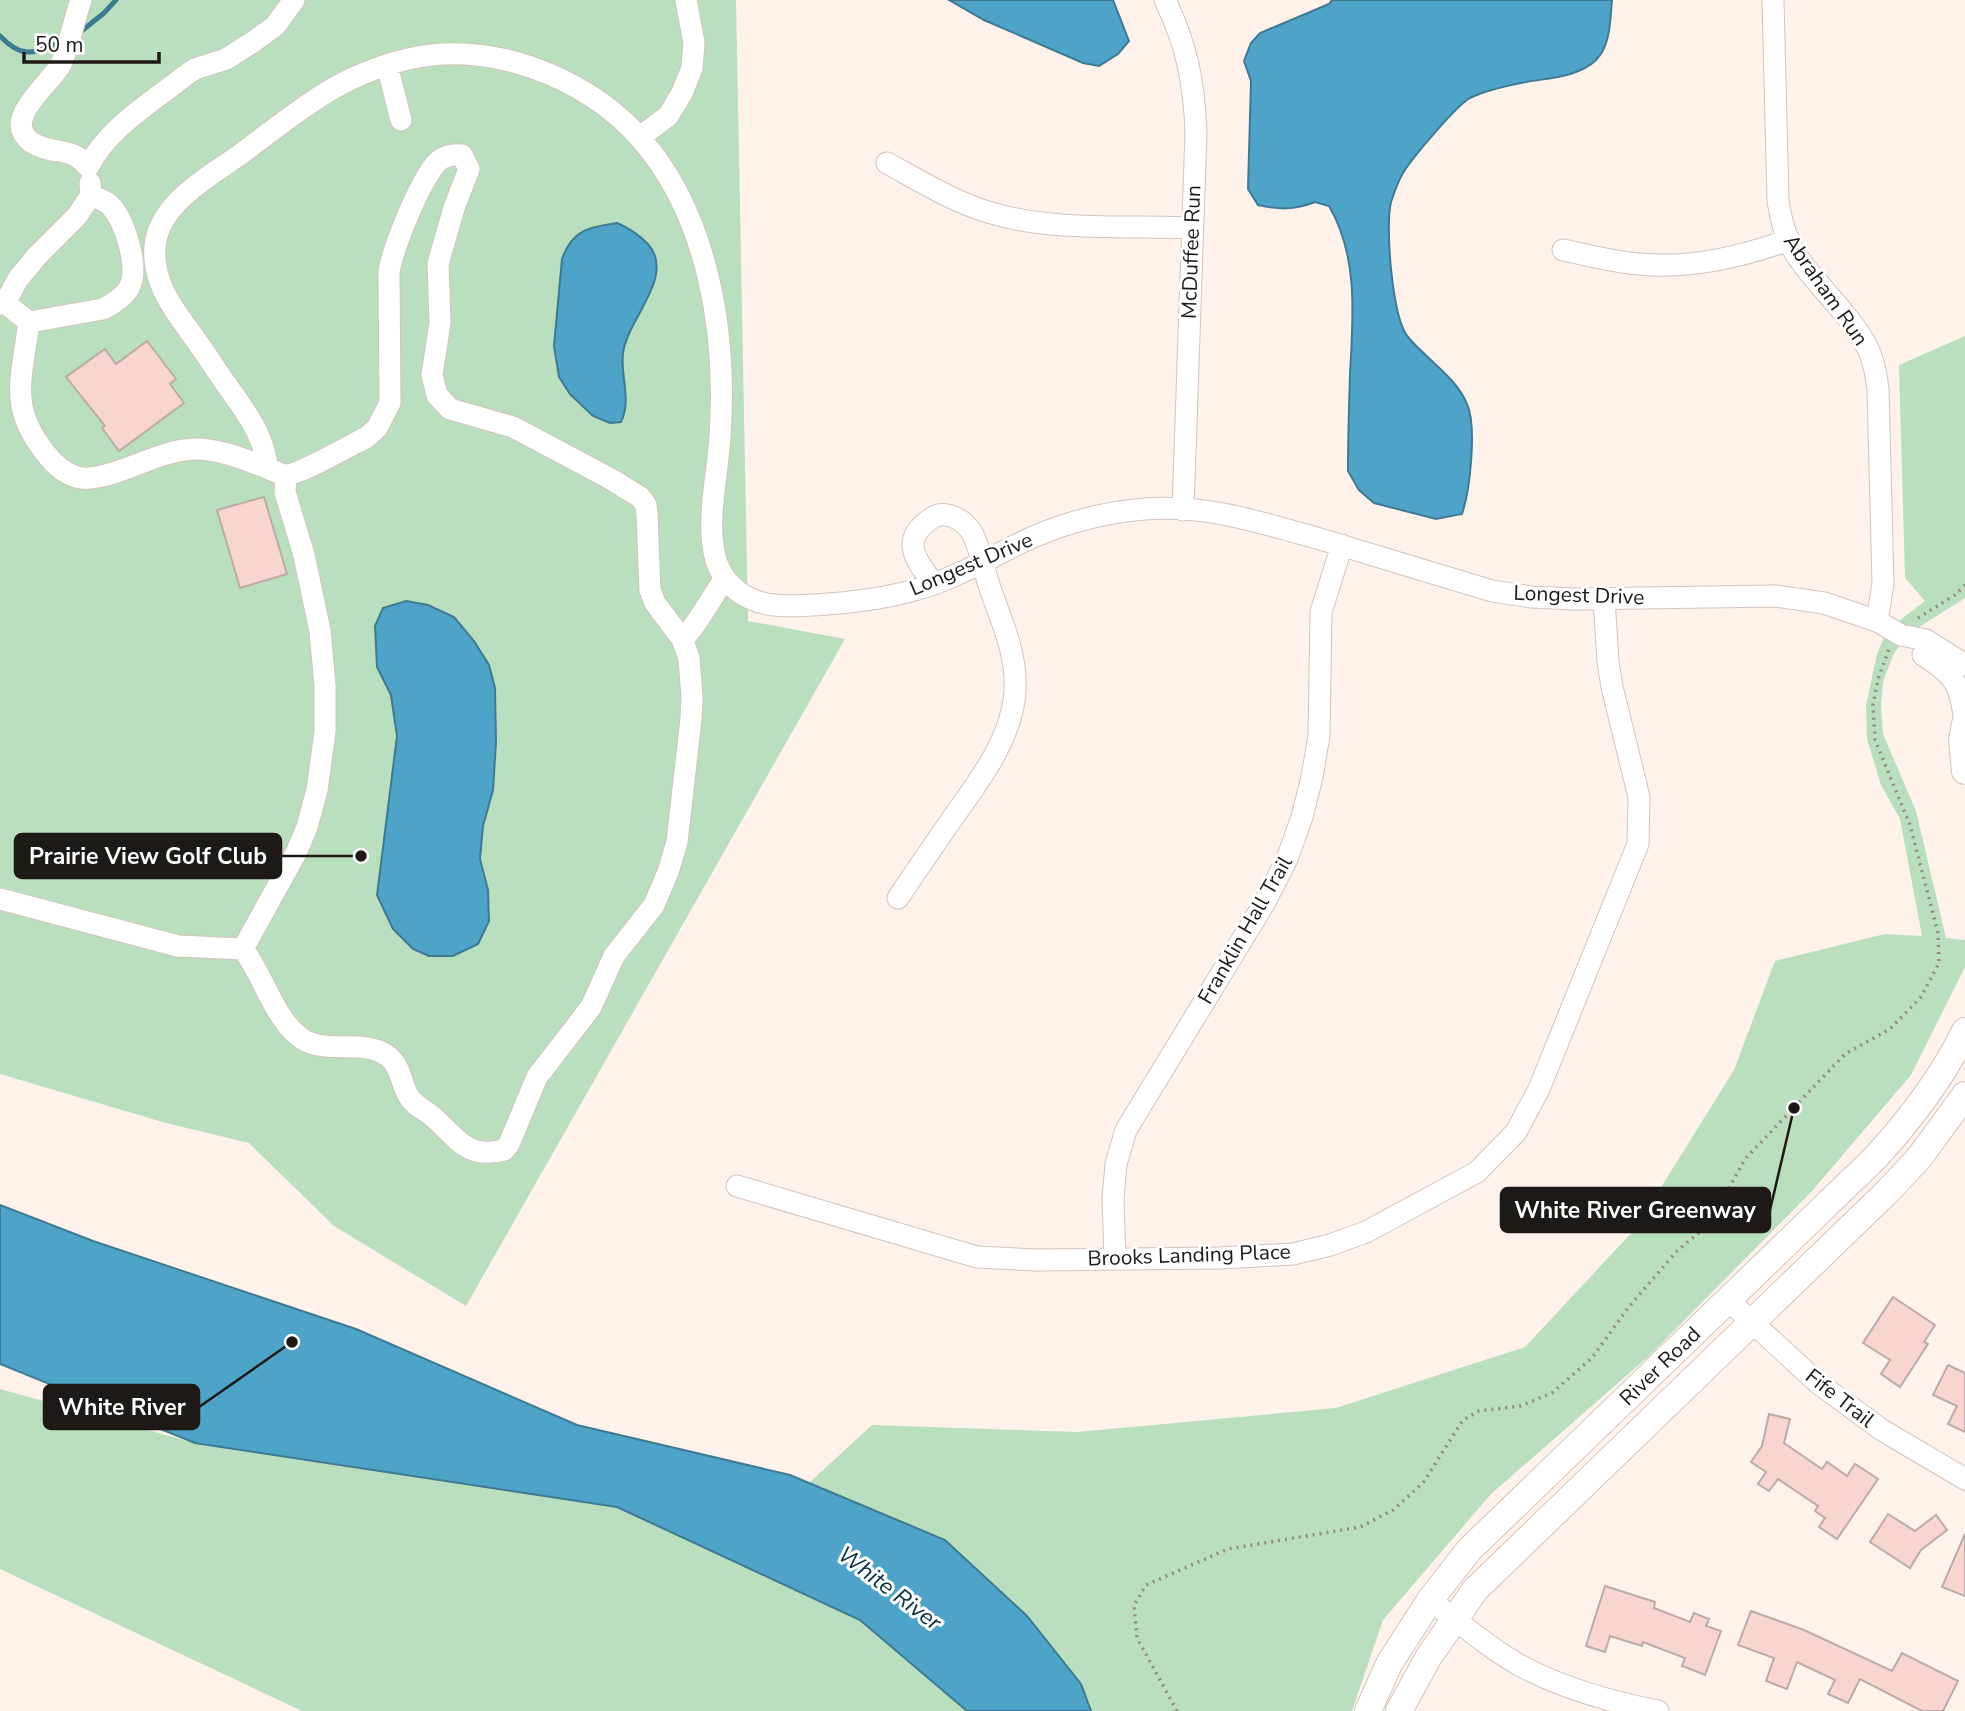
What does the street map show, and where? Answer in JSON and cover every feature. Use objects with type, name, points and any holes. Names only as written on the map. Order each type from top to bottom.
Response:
[{"type":"main road","points":[[1965,724],[1962,741],[1965,772]]},
{"type":"main road","name":"River Road","points":[[1368,1711],[1389,1664],[1430,1600],[1487,1530],[1875,1158],[1904,1126],[1963,1040]]},
{"type":"main road","name":"River Road","points":[[1399,1711],[1428,1658],[1475,1590],[1888,1192],[1919,1158],[1965,1095]]},
{"type":"street","points":[[81,0],[57,72],[25,109],[21,122],[22,130],[32,143],[55,151],[74,153],[81,158],[88,167],[91,195],[77,216],[37,256],[3,303],[29,322],[103,309],[129,289],[133,266],[121,223],[109,204],[91,195]]},
{"type":"street","points":[[88,167],[95,153],[112,133],[195,69],[226,59],[275,26],[294,0]]},
{"type":"street","points":[[640,137],[668,116],[682,93],[692,68],[694,43],[686,0]]},
{"type":"street","name":"McDuffee Run","points":[[1165,0],[1185,48],[1194,85],[1196,132],[1183,510]]},
{"type":"street","name":"Abraham Run","points":[[1773,0],[1778,201],[1783,227],[1802,262],[1868,348],[1878,389],[1883,584],[1877,621]]},
{"type":"street","points":[[243,949],[296,853],[307,827],[317,790],[325,732],[325,685],[320,631],[304,555],[276,471],[253,423],[161,288],[155,253],[162,223],[178,203],[320,96],[355,77],[387,65],[440,54],[486,57],[516,64],[548,74],[575,87],[611,110],[640,137],[679,194],[709,281],[720,365],[721,429],[713,546],[716,562],[725,578],[691,632],[682,639]]},
{"type":"street","points":[[387,65],[401,120]]},
{"type":"street","points":[[29,322],[21,369],[20,405],[37,442],[58,466],[74,477],[90,478],[166,454],[194,449],[224,454],[276,471],[300,472],[367,437],[386,415],[391,389],[391,258],[434,167],[441,159],[453,154],[462,155],[468,162],[468,176],[454,208],[438,264],[440,323],[432,374],[437,395],[459,414],[513,427],[609,478],[640,497],[646,505],[650,590],[655,603],[682,639],[689,658],[692,696],[677,842],[654,905],[614,956],[591,1007],[537,1077],[504,1150],[483,1153],[464,1147],[432,1116],[413,1103],[399,1072],[388,1056],[373,1050],[324,1046],[299,1038],[281,1016],[243,949]]},
{"type":"street","points":[[887,163],[959,202],[1019,220],[1192,228]]},
{"type":"street","points":[[1563,250],[1637,264],[1664,266],[1723,260],[1789,240]]},
{"type":"street","name":"Longest Drive","points":[[725,578],[733,588],[768,605],[822,605],[920,589],[1064,525],[1114,513],[1151,508],[1210,511],[1258,521],[1492,591],[1531,597],[1776,596],[1824,603],[1877,621],[1901,635],[1926,640],[1965,665]]},
{"type":"street","points":[[898,898],[996,753],[1008,724],[1015,692],[1013,662],[1006,629],[972,532],[953,516],[936,515],[918,527],[912,542],[914,556],[933,583]]},
{"type":"street","name":"Franklin Hall Trail","points":[[1115,1258],[1113,1199],[1116,1164],[1126,1130],[1265,902],[1287,859],[1303,817],[1319,736],[1321,612],[1342,545]]},
{"type":"street","name":"Brooks Landing Place","points":[[737,1186],[977,1257],[1036,1260],[1219,1258],[1293,1254],[1330,1245],[1366,1232],[1477,1172],[1516,1132],[1539,1089],[1638,844],[1639,797],[1612,687],[1604,598]]},
{"type":"street","name":"Longest Drive","points":[[1901,635],[1904,641],[1951,676],[1962,697],[1965,724]]},
{"type":"street","points":[[0,900],[178,946],[243,949]]},
{"type":"street","name":"Fife Trail","points":[[1728,1300],[1818,1383],[1882,1430],[1965,1479]]},
{"type":"street","points":[[1430,1600],[1510,1658],[1557,1683],[1594,1696],[1657,1711]]},
{"type":"path","points":[[1177,1711],[1137,1638],[1135,1605],[1146,1585],[1228,1549],[1360,1527],[1392,1510],[1423,1483],[1463,1420],[1479,1411],[1520,1406],[1552,1393],[1592,1358],[1660,1270],[1676,1252],[1709,1224],[1745,1159],[1844,1054],[1890,1030],[1921,997],[1940,963],[1938,933],[1910,825],[1875,740],[1873,705],[1885,656],[1901,635],[1910,624],[1955,595],[1965,585]]},
{"type":"green space","points":[[0,0],[736,0],[748,621],[845,639],[466,1306],[334,1226],[249,1143],[166,1123],[0,1074]]},
{"type":"green space","points":[[1965,336],[1965,598],[1913,631],[1894,653],[1883,682],[1881,707],[1883,734],[1916,811],[1946,938],[1965,940],[1965,967],[1911,1075],[1812,1191],[1650,1355],[1491,1494],[1383,1620],[1352,1711],[1091,1711],[1081,1684],[945,1540],[809,1483],[872,1425],[1077,1432],[1336,1408],[1525,1347],[1635,1229],[1734,1070],[1775,961],[1885,934],[1922,936],[1900,819],[1881,785],[1867,739],[1866,705],[1877,654],[1887,630],[1925,601],[1905,578],[1899,365]]},
{"type":"green space","points":[[0,1389],[195,1443],[617,1507],[860,1620],[967,1711],[302,1711],[0,1569]]},
{"type":"water","points":[[949,0],[1113,0],[1129,41],[1118,54],[1099,66],[1083,63],[984,20]]},
{"type":"water","points":[[1332,0],[1612,0],[1605,47],[1596,60],[1570,74],[1502,87],[1470,98],[1445,121],[1408,166],[1399,180],[1391,202],[1391,271],[1402,327],[1415,345],[1456,385],[1470,414],[1471,459],[1462,514],[1436,519],[1374,503],[1359,490],[1348,471],[1353,310],[1350,267],[1339,226],[1329,206],[1315,202],[1287,208],[1258,205],[1248,189],[1251,81],[1244,61],[1251,43],[1260,33],[1329,4]]},
{"type":"water","points":[[617,223],[648,244],[655,256],[657,270],[654,283],[623,353],[626,396],[624,413],[621,422],[610,423],[593,416],[570,394],[559,377],[554,346],[562,259],[566,249],[576,236],[583,232]]},
{"type":"water","points":[[406,601],[428,605],[454,617],[489,665],[495,688],[493,790],[483,826],[480,859],[488,890],[489,921],[478,944],[453,956],[429,956],[413,949],[393,929],[377,895],[397,736],[391,695],[377,667],[375,626],[383,608]]},
{"type":"water","points":[[0,1205],[93,1241],[356,1329],[577,1425],[790,1475],[945,1540],[1027,1616],[1081,1684],[1091,1711],[967,1711],[860,1620],[617,1507],[195,1443],[0,1364]]},
{"type":"building","points":[[147,341],[176,379],[170,384],[184,403],[119,451],[102,428],[105,426],[66,377],[105,349],[116,364]]},
{"type":"building","points":[[264,497],[287,574],[240,588],[217,510]]},
{"type":"building","points":[[1893,1297],[1935,1325],[1924,1342],[1928,1344],[1900,1387],[1881,1374],[1890,1360],[1863,1343]]},
{"type":"building","points":[[1948,1365],[1965,1373],[1965,1432],[1948,1424],[1957,1406],[1933,1395]]},
{"type":"building","points":[[1769,1414],[1790,1419],[1784,1443],[1822,1469],[1827,1462],[1847,1476],[1855,1464],[1878,1479],[1837,1539],[1819,1527],[1825,1518],[1815,1511],[1818,1506],[1778,1479],[1769,1491],[1758,1484],[1766,1472],[1751,1462],[1762,1446]]},
{"type":"building","points":[[1888,1514],[1915,1531],[1936,1515],[1947,1530],[1921,1550],[1910,1568],[1870,1542]]},
{"type":"building","points":[[1965,1534],[1965,1596],[1942,1587]]},
{"type":"building","points":[[1605,1586],[1655,1602],[1654,1608],[1690,1622],[1694,1613],[1709,1619],[1706,1626],[1721,1631],[1705,1675],[1682,1666],[1685,1658],[1643,1642],[1642,1646],[1610,1636],[1605,1652],[1586,1646]]},
{"type":"building","points":[[1751,1611],[1804,1630],[1892,1671],[1902,1653],[1958,1681],[1943,1711],[1922,1711],[1860,1679],[1848,1703],[1828,1694],[1835,1680],[1797,1662],[1787,1689],[1766,1681],[1774,1658],[1738,1645]]},
{"type":"waterway","points":[[79,33],[116,0]]},
{"type":"waterway","points":[[0,36],[15,49],[29,52],[61,42]]},
{"type":"place","name":"Prairie View Golf Club","points":[[361,856]]},
{"type":"place","name":"White River Greenway","points":[[1794,1108]]},
{"type":"place","name":"White River","points":[[292,1342]]}]
